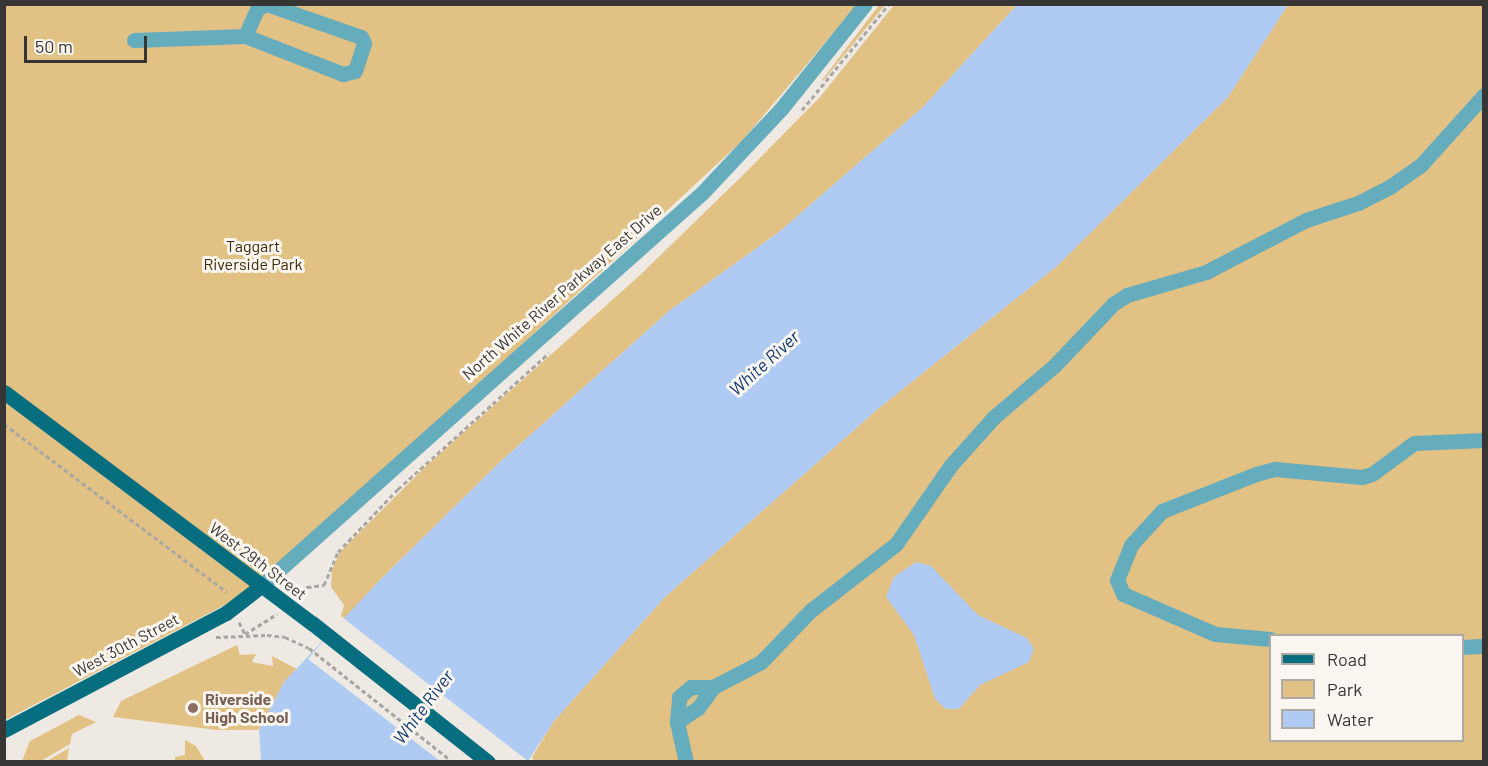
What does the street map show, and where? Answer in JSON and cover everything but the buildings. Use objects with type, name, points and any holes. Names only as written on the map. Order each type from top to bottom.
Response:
[{"type":"main road","name":"West 29th Street","points":[[4,392],[312,623],[488,762]]},
{"type":"main road","name":"West 30th Street","points":[[4,730],[226,613],[261,586]]},
{"type":"street","points":[[134,40],[246,36],[343,74],[355,71],[364,43],[361,36],[266,4],[257,9],[246,36]]},
{"type":"street","name":"North White River Parkway East Drive","points":[[261,586],[703,192],[781,109],[865,4]]},
{"type":"street","points":[[686,762],[677,722],[679,697],[691,687],[712,687],[761,662],[810,611],[896,544],[951,465],[986,425],[1055,365],[1113,304],[1128,295],[1206,272],[1306,220],[1358,203],[1391,186],[1420,166],[1484,95]]},
{"type":"street","points":[[1269,639],[1215,634],[1123,594],[1117,579],[1131,545],[1162,511],[1256,474],[1275,469],[1362,477],[1372,474],[1414,443],[1484,440]]},
{"type":"street","points":[[1464,647],[1484,646]]},
{"type":"path","points":[[4,424],[230,594]]},
{"type":"path","points":[[245,634],[285,637],[309,648],[453,762]]},
{"type":"green space","name":"Taggart Riverside Park","points":[[5,5],[857,5],[742,141],[261,586],[5,720]]},
{"type":"green space","points":[[879,5],[885,5],[823,81],[822,80]]},
{"type":"green space","points":[[894,5],[1017,5],[923,107],[779,232],[669,311],[498,464],[379,581],[346,620],[341,616],[344,605],[331,587],[332,570],[340,552],[426,466],[638,277],[743,175],[820,97]]},
{"type":"green space","points":[[1288,5],[1483,5],[1483,761],[535,762],[532,757],[554,721],[665,597],[879,408],[1057,266],[1228,97]]},
{"type":"green space","points":[[237,645],[240,655],[256,654],[252,662],[273,666],[272,656],[297,669],[284,682],[259,730],[217,730],[113,717],[121,701]]},
{"type":"green space","points":[[79,715],[96,722],[72,734],[70,744],[41,761],[22,761],[30,741]]},
{"type":"green space","points":[[185,740],[196,746],[205,761],[175,761],[175,757],[185,755]]},
{"type":"green space","points":[[69,748],[67,761],[47,761]]},
{"type":"water","name":"White River","points":[[1017,5],[1288,5],[1228,97],[1057,266],[879,408],[665,597],[554,721],[528,761],[261,761],[259,730],[284,682],[379,581],[498,464],[669,311],[779,232],[923,107]]},
{"type":"water","points":[[916,562],[931,566],[978,615],[1027,638],[1034,649],[1029,662],[980,685],[959,709],[946,709],[935,699],[914,635],[886,597],[894,577]]},
{"type":"pier","points":[[343,618],[528,761],[440,761],[308,659]]},
{"type":"place","name":"Riverside High School","points":[[193,708]]}]
